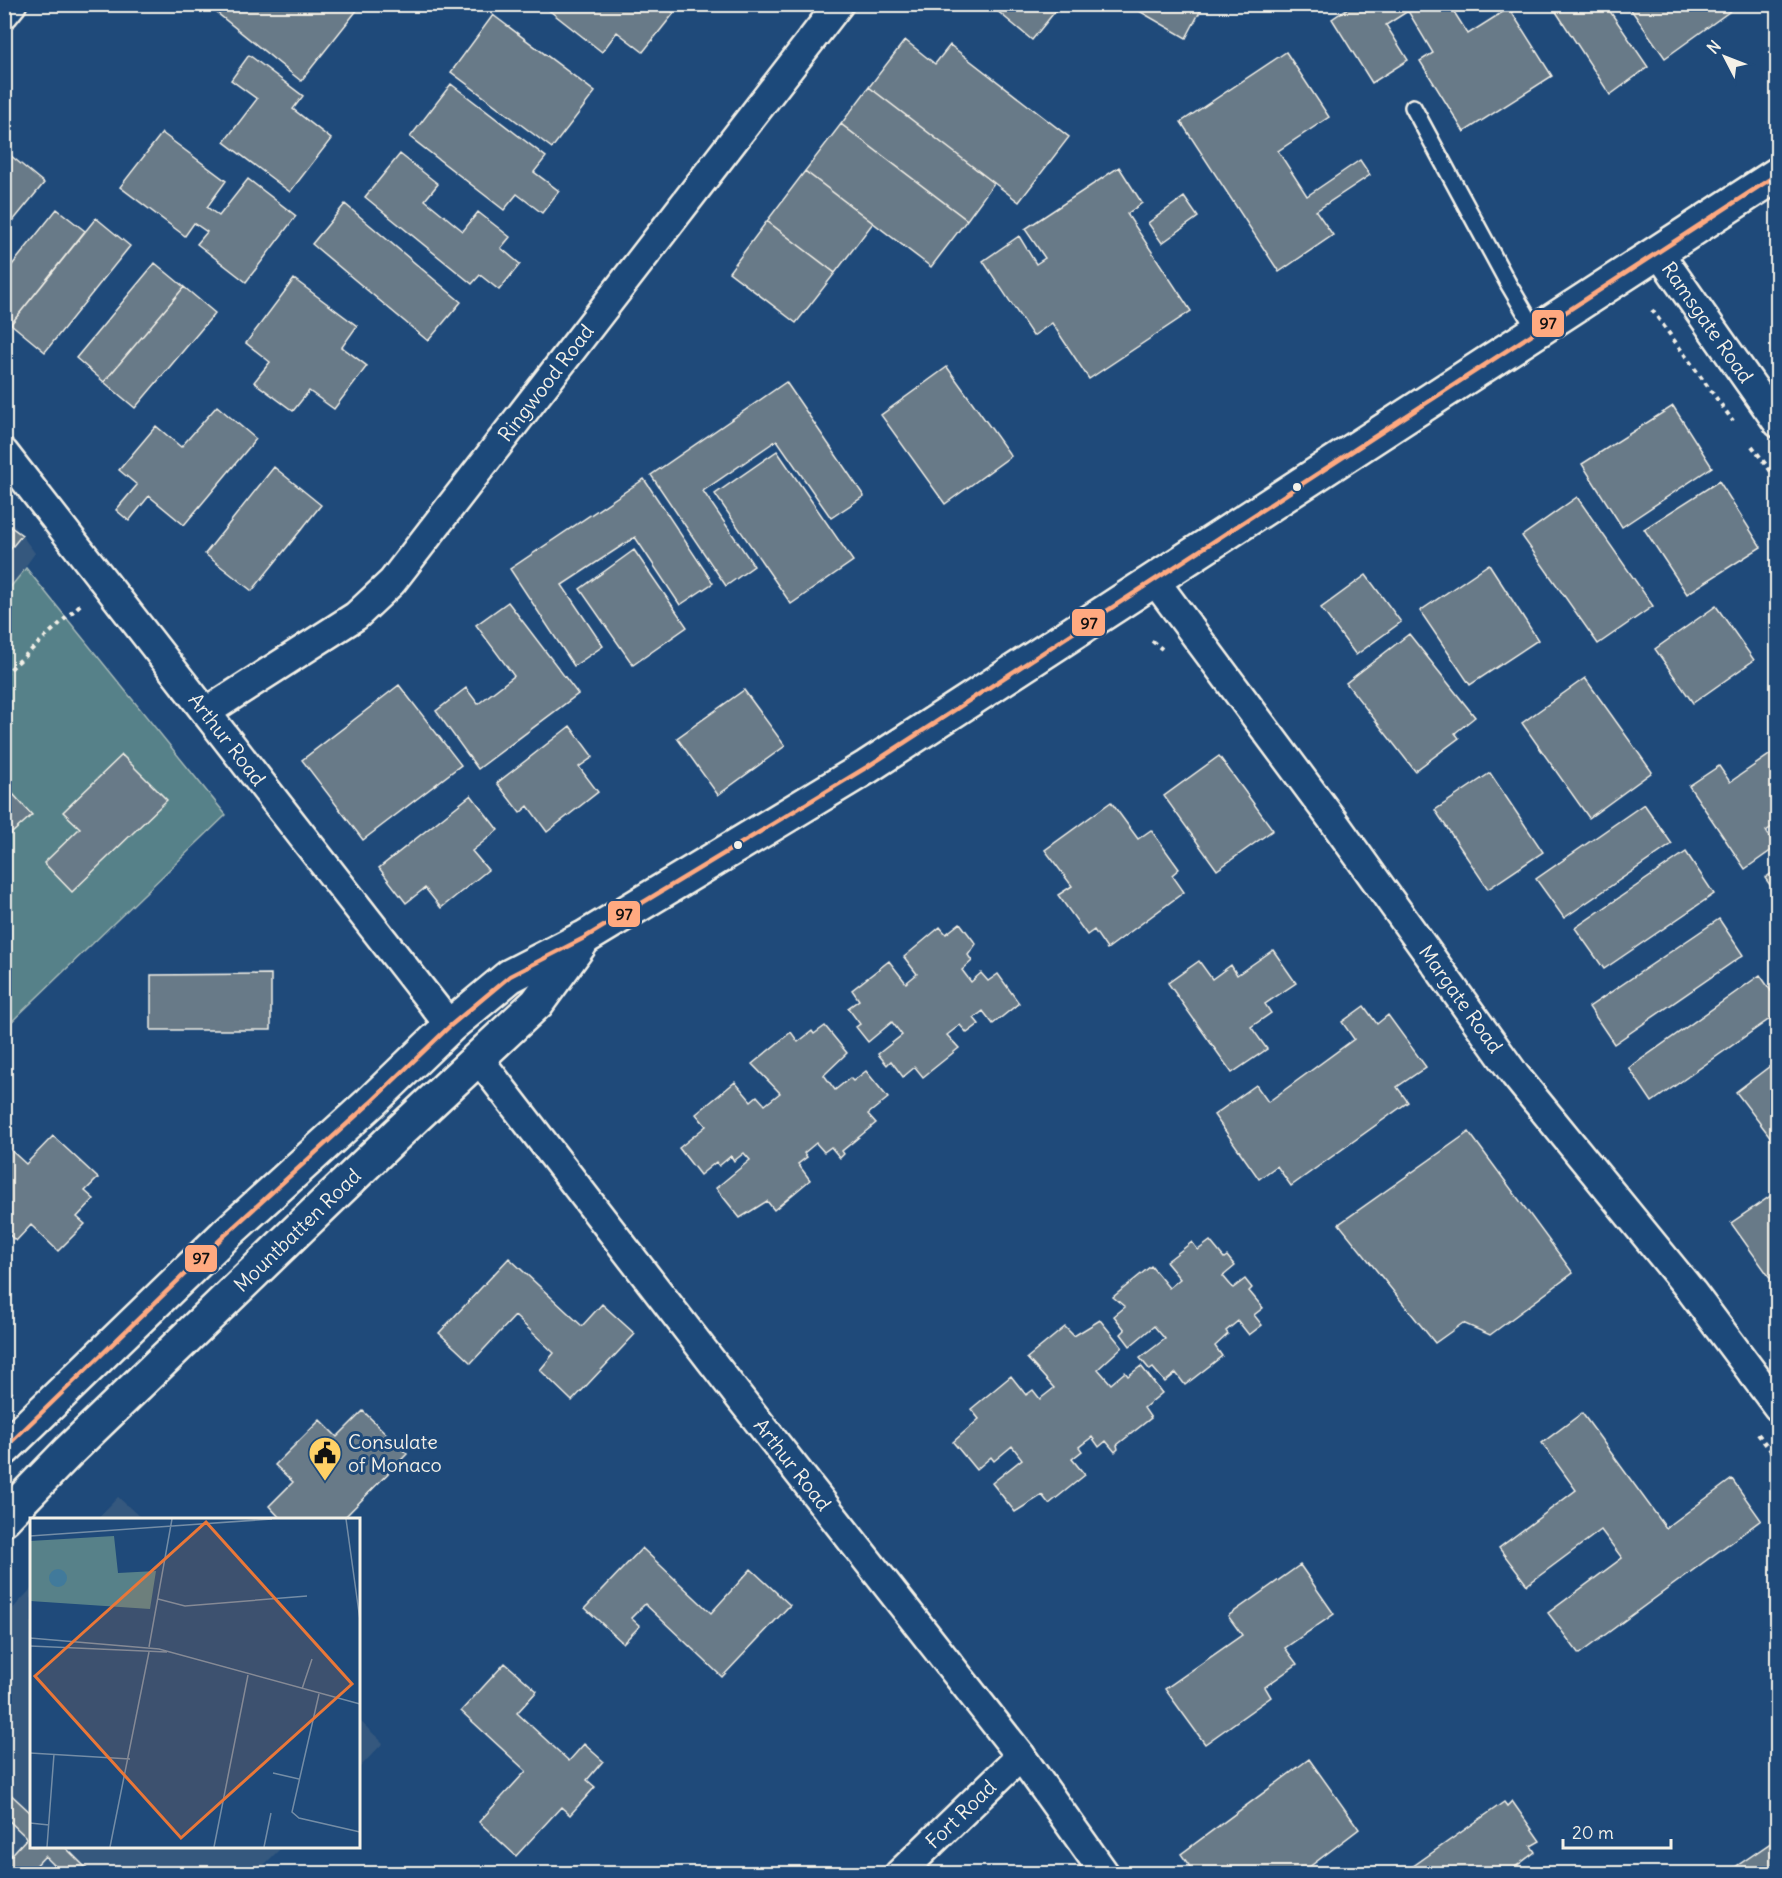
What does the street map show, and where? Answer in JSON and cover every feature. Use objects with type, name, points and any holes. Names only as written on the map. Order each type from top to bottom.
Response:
[{"type":"main road","name":"Mountbatten Road","points":[[4,1449],[225,1235],[370,1103],[450,1026],[510,976],[584,938],[867,767],[1778,174]]},
{"type":"main road","name":"Mountbatten Road","points":[[4,1518],[78,1443],[537,1003],[584,938]]},
{"type":"street","points":[[4,14],[12,4]]},
{"type":"street","name":"Ringwood Road","points":[[208,711],[356,616],[392,582],[839,4]]},
{"type":"street","name":"Ramsgate Road","points":[[1658,252],[1778,423]]},
{"type":"street","name":"Arthur Road","points":[[4,453],[208,711],[450,1026]]},
{"type":"street","name":"Margate Road","points":[[1155,581],[1334,822],[1515,1075],[1692,1292],[1778,1407]]},
{"type":"street","name":"Arthur Road","points":[[478,1058],[1020,1756],[1105,1874]]},
{"type":"street","name":"Fort Road","points":[[899,1874],[1020,1756]]},
{"type":"lane","points":[[1413,106],[1536,331]]},
{"type":"path","points":[[1652,310],[1736,425]]},
{"type":"path","points":[[1750,444],[1778,481]]},
{"type":"path","points":[[4,675],[81,604]]},
{"type":"shaded area","points":[[5,513],[35,553],[5,595]]},
{"type":"shaded area","points":[[118,1497],[141,1518],[98,1518]]},
{"type":"shaded area","points":[[30,1590],[30,1848],[281,1848],[256,1873],[5,1873],[4,1618]]},
{"type":"shaded area","points":[[360,1721],[383,1743],[360,1767]]},
{"type":"green space","points":[[26,568],[226,815],[5,1028],[4,595]]},
{"type":"building","points":[[206,4],[362,4],[301,81]]},
{"type":"building","points":[[541,4],[663,4],[674,13],[643,52],[617,32],[602,52]]},
{"type":"building","points":[[989,4],[1061,4],[1032,40]]},
{"type":"building","points":[[1127,4],[1204,4],[1186,38]]},
{"type":"building","points":[[1354,4],[1449,4],[1468,34],[1509,8],[1552,76],[1464,132],[1420,61],[1433,53],[1408,11],[1386,25],[1408,60],[1372,83],[1332,19]]},
{"type":"building","points":[[1551,4],[1612,4],[1607,7],[1648,67],[1610,95]]},
{"type":"building","points":[[1627,4],[1740,4],[1665,58]]},
{"type":"building","points":[[493,15],[595,92],[552,148],[451,72]]},
{"type":"building","points":[[905,40],[935,64],[950,45],[1069,137],[1019,202],[869,87]]},
{"type":"building","points":[[1286,52],[1329,117],[1278,151],[1307,196],[1360,160],[1370,175],[1316,211],[1333,235],[1279,272],[1181,122]]},
{"type":"building","points":[[249,55],[303,96],[293,109],[331,139],[290,192],[224,142],[257,99],[231,80]]},
{"type":"building","points":[[451,84],[546,157],[534,172],[559,191],[542,213],[517,194],[504,210],[410,137]]},
{"type":"building","points":[[869,87],[994,183],[967,220],[841,124]]},
{"type":"building","points":[[841,124],[967,220],[931,267],[805,171]]},
{"type":"building","points":[[162,133],[226,181],[207,207],[219,216],[248,179],[296,216],[246,282],[197,244],[207,232],[194,223],[185,236],[120,187]]},
{"type":"building","points":[[400,154],[438,184],[425,200],[463,231],[478,212],[510,237],[501,248],[520,264],[499,290],[480,275],[472,284],[365,197]]},
{"type":"building","points":[[10,155],[44,183],[4,232],[4,162]]},
{"type":"building","points":[[1119,167],[1142,203],[1127,214],[1191,311],[1089,379],[1052,323],[1033,336],[983,261],[1019,236],[1036,264],[1045,258],[1025,229]]},
{"type":"building","points":[[805,171],[873,223],[835,273],[767,221]]},
{"type":"building","points":[[1184,197],[1198,217],[1162,243],[1148,223]]},
{"type":"building","points":[[345,204],[461,302],[428,341],[312,244]]},
{"type":"building","points":[[57,209],[85,231],[11,324],[4,320],[4,275]]},
{"type":"building","points":[[96,218],[130,246],[45,352],[11,324]]},
{"type":"building","points":[[767,221],[835,273],[796,323],[729,272]]},
{"type":"building","points":[[155,263],[184,287],[104,382],[76,358]]},
{"type":"building","points":[[294,279],[357,326],[342,347],[367,366],[334,409],[309,391],[293,411],[254,382],[270,362],[246,343]]},
{"type":"building","points":[[184,287],[215,313],[135,408],[104,382]]},
{"type":"building","points":[[947,367],[1011,456],[945,504],[881,415]]},
{"type":"building","points":[[786,382],[864,496],[831,518],[777,440],[703,491],[754,566],[726,586],[651,475]]},
{"type":"building","points":[[217,406],[256,439],[184,525],[149,496],[129,521],[116,510],[137,485],[119,470],[156,426],[181,447]]},
{"type":"building","points":[[1673,406],[1712,467],[1622,527],[1582,464]]},
{"type":"building","points":[[777,451],[853,561],[791,604],[715,494]]},
{"type":"building","points":[[274,467],[321,505],[252,591],[205,554]]},
{"type":"building","points":[[644,479],[713,583],[680,605],[635,537],[562,585],[603,646],[574,666],[510,569]]},
{"type":"building","points":[[1719,481],[1761,547],[1687,594],[1644,529]]},
{"type":"building","points":[[1577,497],[1653,606],[1598,644],[1522,536]]},
{"type":"building","points":[[4,522],[22,535],[4,557]]},
{"type":"building","points":[[634,550],[687,627],[633,665],[580,589]]},
{"type":"building","points":[[1489,564],[1538,640],[1470,685],[1420,611]]},
{"type":"building","points":[[1366,575],[1401,622],[1356,655],[1321,608]]},
{"type":"building","points":[[508,602],[578,694],[478,769],[436,711],[466,688],[478,704],[514,676],[476,625]]},
{"type":"building","points":[[1716,606],[1754,660],[1693,703],[1655,649]]},
{"type":"building","points":[[1409,634],[1475,717],[1455,733],[1459,738],[1415,771],[1346,683]]},
{"type":"building","points":[[1585,678],[1652,772],[1589,818],[1522,723]]},
{"type":"building","points":[[399,685],[461,765],[363,840],[302,760]]},
{"type":"building","points":[[744,690],[785,746],[718,795],[677,738]]},
{"type":"building","points":[[570,726],[593,757],[579,767],[598,792],[547,832],[528,806],[520,813],[497,783]]},
{"type":"building","points":[[1778,749],[1778,823],[1766,831],[1776,847],[1745,869],[1689,786],[1719,766],[1730,782]]},
{"type":"building","points":[[122,755],[167,800],[72,892],[44,863],[80,828],[63,812]]},
{"type":"building","points":[[1219,756],[1273,830],[1217,870],[1164,796]]},
{"type":"building","points":[[1490,773],[1543,852],[1488,889],[1435,810]]},
{"type":"building","points":[[13,794],[32,815],[4,840],[4,802]]},
{"type":"building","points":[[471,795],[498,830],[472,851],[488,870],[441,908],[425,888],[406,903],[379,868]]},
{"type":"building","points":[[1111,802],[1138,839],[1151,830],[1179,869],[1172,875],[1184,892],[1107,949],[1094,930],[1087,935],[1058,895],[1072,886],[1045,850]]},
{"type":"building","points":[[1644,804],[1672,844],[1564,918],[1536,879]]},
{"type":"building","points":[[1686,852],[1714,894],[1604,969],[1575,928]]},
{"type":"building","points":[[1778,869],[1778,896],[1765,878]]},
{"type":"building","points":[[1719,919],[1743,955],[1614,1044],[1589,1007]]},
{"type":"building","points":[[960,923],[976,944],[968,955],[972,961],[962,970],[971,982],[981,973],[988,981],[998,974],[1019,1003],[993,1024],[983,1011],[974,1018],[979,1024],[967,1033],[960,1025],[947,1035],[959,1048],[923,1077],[915,1067],[903,1077],[891,1061],[887,1065],[878,1054],[902,1035],[892,1022],[868,1042],[856,1027],[860,1024],[848,1008],[859,1000],[852,990],[889,961],[906,983],[917,974],[904,957],[940,927],[946,934]]},
{"type":"building","points":[[1273,950],[1296,983],[1265,1004],[1271,1013],[1251,1027],[1267,1049],[1232,1073],[1168,983],[1199,961],[1212,979],[1231,965],[1237,975]]},
{"type":"building","points":[[271,974],[271,1030],[151,1030],[151,975]]},
{"type":"building","points":[[1760,975],[1778,1001],[1778,1013],[1652,1102],[1629,1068]]},
{"type":"building","points":[[1364,1006],[1377,1024],[1388,1015],[1426,1067],[1397,1087],[1408,1102],[1291,1186],[1277,1166],[1259,1179],[1214,1115],[1256,1085],[1268,1102],[1354,1039],[1342,1022]]},
{"type":"building","points":[[825,1026],[847,1053],[824,1075],[835,1090],[850,1078],[853,1081],[866,1071],[888,1098],[868,1114],[876,1123],[842,1151],[844,1154],[840,1158],[831,1147],[824,1152],[816,1143],[804,1153],[807,1157],[798,1164],[810,1180],[774,1210],[767,1201],[740,1218],[716,1188],[750,1160],[744,1153],[734,1161],[731,1156],[719,1166],[716,1162],[700,1175],[679,1148],[706,1126],[696,1114],[735,1082],[751,1101],[757,1096],[765,1105],[780,1093],[752,1064],[791,1032],[798,1042],[812,1031],[814,1034]]},
{"type":"building","points":[[1778,1060],[1778,1147],[1736,1092]]},
{"type":"building","points":[[1469,1132],[1573,1273],[1490,1335],[1463,1323],[1435,1343],[1339,1224]]},
{"type":"building","points":[[53,1136],[98,1178],[85,1191],[94,1199],[77,1217],[85,1224],[58,1251],[31,1225],[16,1241],[4,1230],[4,1144],[26,1164]]},
{"type":"building","points":[[1778,1191],[1778,1289],[1731,1223]]},
{"type":"building","points":[[1210,1241],[1224,1258],[1227,1256],[1235,1266],[1223,1276],[1233,1288],[1245,1279],[1252,1288],[1249,1291],[1263,1308],[1254,1315],[1262,1325],[1249,1335],[1238,1321],[1226,1331],[1228,1334],[1215,1346],[1222,1356],[1185,1385],[1176,1373],[1165,1382],[1140,1358],[1165,1339],[1154,1326],[1130,1346],[1121,1334],[1125,1330],[1114,1316],[1125,1307],[1113,1297],[1151,1266],[1169,1288],[1180,1279],[1166,1262],[1192,1242],[1198,1250]]},
{"type":"building","points":[[509,1258],[582,1326],[602,1304],[635,1334],[572,1401],[540,1370],[554,1353],[515,1316],[471,1363],[439,1333]]},
{"type":"building","points":[[1100,1320],[1122,1347],[1098,1369],[1111,1384],[1125,1372],[1128,1376],[1141,1366],[1162,1393],[1144,1408],[1151,1418],[1117,1445],[1118,1449],[1115,1452],[1106,1441],[1099,1447],[1092,1437],[1079,1447],[1082,1451],[1072,1459],[1085,1475],[1049,1504],[1042,1495],[1015,1512],[992,1483],[1022,1459],[1012,1446],[994,1461],[991,1457],[976,1470],[953,1442],[979,1419],[971,1409],[1011,1376],[1026,1395],[1033,1390],[1040,1399],[1054,1388],[1027,1358],[1065,1327],[1074,1336]]},
{"type":"building","points":[[363,1411],[407,1454],[344,1518],[280,1518],[269,1506],[293,1482],[275,1465],[320,1420],[337,1437]]},
{"type":"building","points":[[1582,1413],[1666,1528],[1732,1479],[1761,1520],[1579,1654],[1548,1613],[1622,1558],[1601,1530],[1527,1585],[1499,1548],[1576,1490],[1542,1443]]},
{"type":"building","points":[[642,1548],[711,1613],[751,1569],[790,1605],[722,1677],[645,1604],[631,1618],[640,1626],[623,1643],[585,1608]]},
{"type":"building","points":[[1300,1565],[1334,1614],[1285,1648],[1297,1664],[1265,1687],[1271,1697],[1205,1744],[1165,1689],[1242,1635],[1228,1616]]},
{"type":"building","points":[[505,1663],[537,1691],[517,1713],[569,1761],[584,1744],[603,1761],[587,1780],[595,1787],[570,1815],[561,1807],[516,1856],[479,1822],[526,1771],[461,1711]]},
{"type":"building","points":[[1309,1759],[1359,1829],[1300,1874],[1195,1874],[1181,1854]]},
{"type":"building","points":[[4,1788],[30,1812],[30,1848],[66,1848],[92,1874],[63,1874],[45,1856],[28,1874],[4,1874],[4,1863],[27,1838],[4,1816]]},
{"type":"building","points":[[1512,1801],[1540,1841],[1531,1846],[1535,1852],[1506,1874],[1402,1874],[1504,1802],[1507,1806]]},
{"type":"building","points":[[1778,1838],[1778,1874],[1725,1874]]},
{"type":"transit line","name":"97","points":[[4,1449],[225,1235],[370,1103],[450,1026],[510,976],[584,938],[867,767],[1778,174]]},
{"type":"place","name":"Consulate of Monaco","points":[[325,1482]]}]
